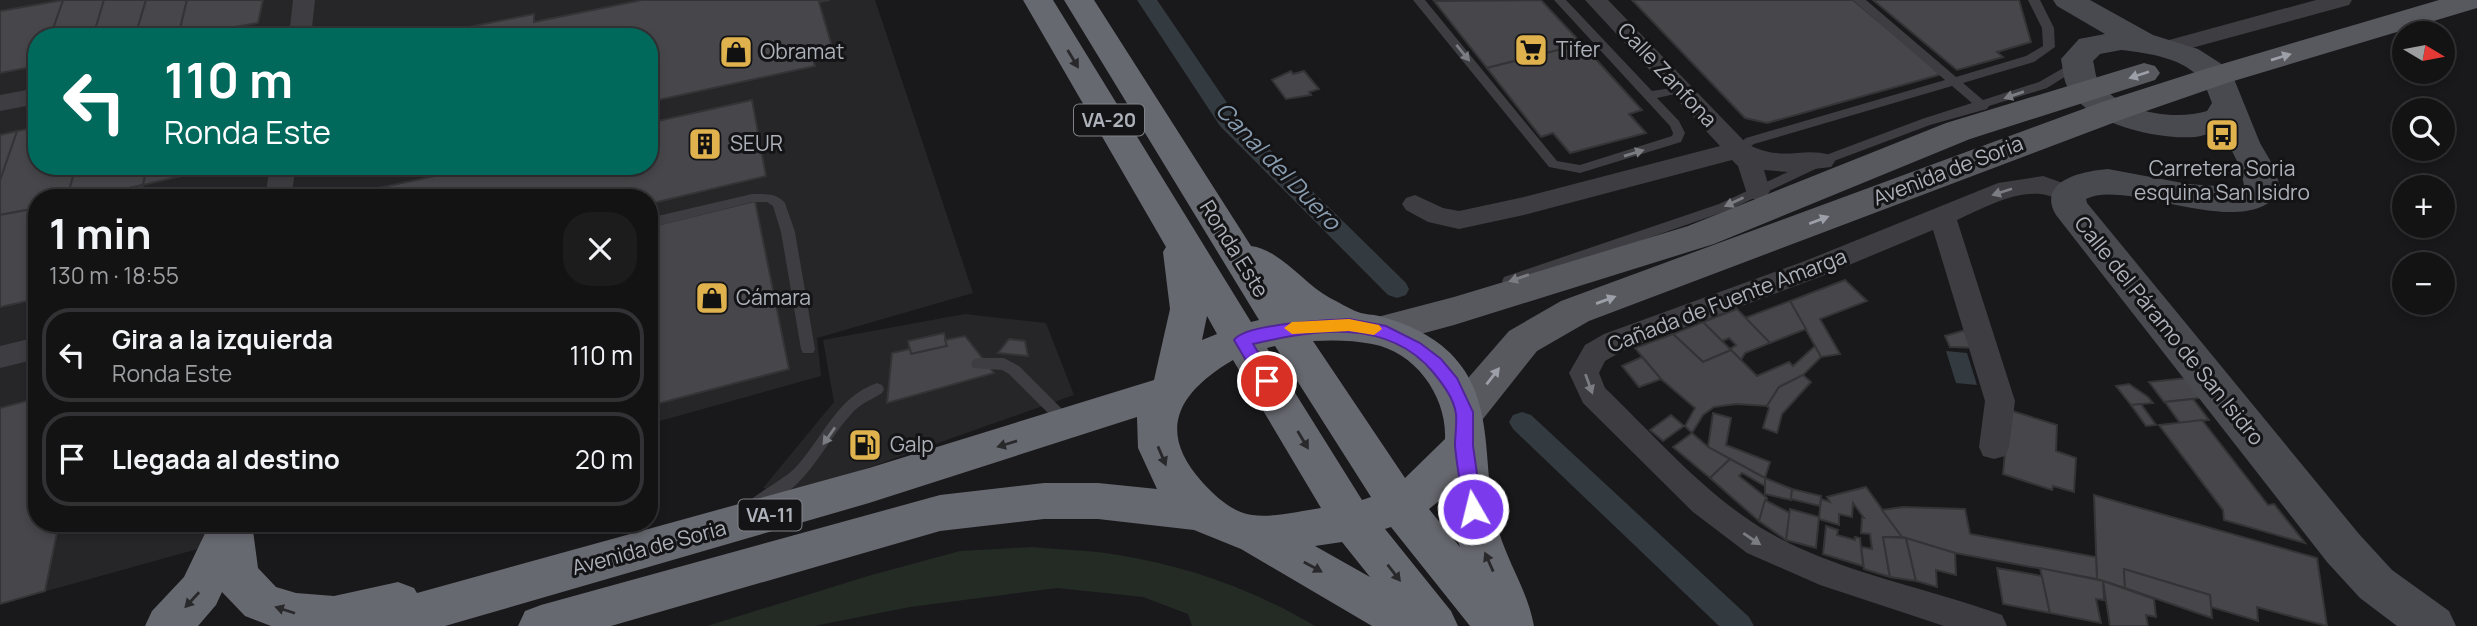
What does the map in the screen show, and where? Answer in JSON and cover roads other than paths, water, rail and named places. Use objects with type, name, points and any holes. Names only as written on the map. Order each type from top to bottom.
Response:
[{"type":"highway","name":"Ronda Este","points":[[1038,0],[1180,240],[1352,521],[1435,626]]},
{"type":"highway","name":"Ronda Este","points":[[1079,0],[1284,330],[1400,506],[1498,626]]},
{"type":"highway","points":[[1226,237],[1293,292],[1365,327]]},
{"type":"highway","points":[[1180,240],[1189,309],[1170,385],[1156,421],[1158,449],[1172,476],[1227,525],[1414,626]]},
{"type":"highway","name":"VA-11","points":[[1170,385],[1202,358],[1242,340],[1317,325],[1365,327],[1414,347],[1435,363],[1451,382],[1464,429],[1435,481],[1400,506],[1318,528],[1227,525]]},
{"type":"highway","name":"Avenida de Soria","points":[[372,626],[813,503],[1069,425],[1170,385]]},
{"type":"highway","points":[[1464,429],[1476,531],[1507,604],[1511,626]]},
{"type":"highway","name":"Avenida de Soria","points":[[541,626],[940,513],[1044,501],[1098,500],[1227,525]]},
{"type":"highway","points":[[167,626],[200,591],[227,532]]},
{"type":"highway","points":[[232,532],[236,576],[261,602],[296,614],[334,617],[473,584],[640,550]]},
{"type":"main road","name":"Avenida de Soria","points":[[2189,66],[2385,0]]},
{"type":"main road","name":"Avenida de Soria","points":[[1365,327],[1454,312],[1701,234],[1942,136],[2089,80],[2189,66],[2472,0]]},
{"type":"main road","name":"Avenida de Soria","points":[[1464,429],[1523,341],[1575,311],[2089,80]]},
{"type":"street","points":[[301,28],[304,0]]},
{"type":"street","name":"Calle Zanfona","points":[[1596,0],[1750,164],[1757,191]]},
{"type":"street","points":[[2055,0],[2068,20],[2089,80],[2156,125],[2197,128],[2217,122],[2226,114],[2189,66],[2068,0]]},
{"type":"street","name":"Avenida de Soria","points":[[2189,66],[2341,0]]},
{"type":"street","points":[[2089,80],[2103,42],[2189,66],[2257,167]]},
{"type":"street","points":[[0,103],[28,98]]},
{"type":"street","points":[[2175,128],[2222,146],[2257,167]]},
{"type":"street","points":[[1415,204],[1437,216],[1459,220],[1524,206],[1738,150]]},
{"type":"street","name":"Calle Zanfona","points":[[1738,150],[1759,162],[1774,165],[1822,161]]},
{"type":"street","name":"Calle del Páramo de San Isidro","points":[[2257,167],[2263,190],[2245,199],[2220,201],[2108,181],[2090,183],[2068,194],[2069,206],[2343,548],[2376,584],[2434,626]]},
{"type":"street","name":"Cañada de Fuente Amarga","points":[[1990,626],[1832,575],[1758,544],[1704,503],[1592,395],[1584,373],[1595,353],[1614,342],[1815,268],[2007,189],[2043,185],[2068,194]]},
{"type":"street","points":[[1942,215],[2000,401],[1994,447]]},
{"type":"street","points":[[0,357],[28,350]]},
{"type":"lane","points":[[1419,0],[1553,164],[1580,169],[1677,139],[1679,133],[1675,124],[1560,0]]},
{"type":"lane","points":[[1860,0],[1983,106]]},
{"type":"lane","points":[[1738,150],[1750,141],[2030,59],[2049,47],[2048,27],[2034,0]]},
{"type":"lane","name":"Avenida de Soria","points":[[1454,312],[1486,289],[1724,207],[1822,161],[1926,122],[2043,85],[2089,80]]},
{"type":"lane","points":[[1648,96],[1680,89]]},
{"type":"lane","points":[[658,221],[752,198],[769,198],[779,203],[788,232],[808,349]]},
{"type":"lane","points":[[978,364],[1004,364],[1014,370],[1069,425]]},
{"type":"lane","points":[[640,550],[718,515],[772,496],[807,467],[851,405],[877,389]]},
{"type":"lane","points":[[788,572],[944,528],[1036,517],[1095,516],[1227,525]]},
{"type":"waterway","name":"Canal del Duero","points":[[1147,0],[1228,121],[1397,289]]},
{"type":"waterway","name":"Canal del Duero","points":[[1522,422],[1739,626]]},
{"type":"place","name":"Tifer","points":[[1531,50]]},
{"type":"place","name":"Obramat","points":[[736,52]]},
{"type":"place","name":"Carretera Soria esquina San Isidro","points":[[2222,135]]},
{"type":"place","name":"SEUR","points":[[705,144]]},
{"type":"place","name":"Cámara","points":[[712,298]]},
{"type":"place","name":"Galp","points":[[865,445]]}]
